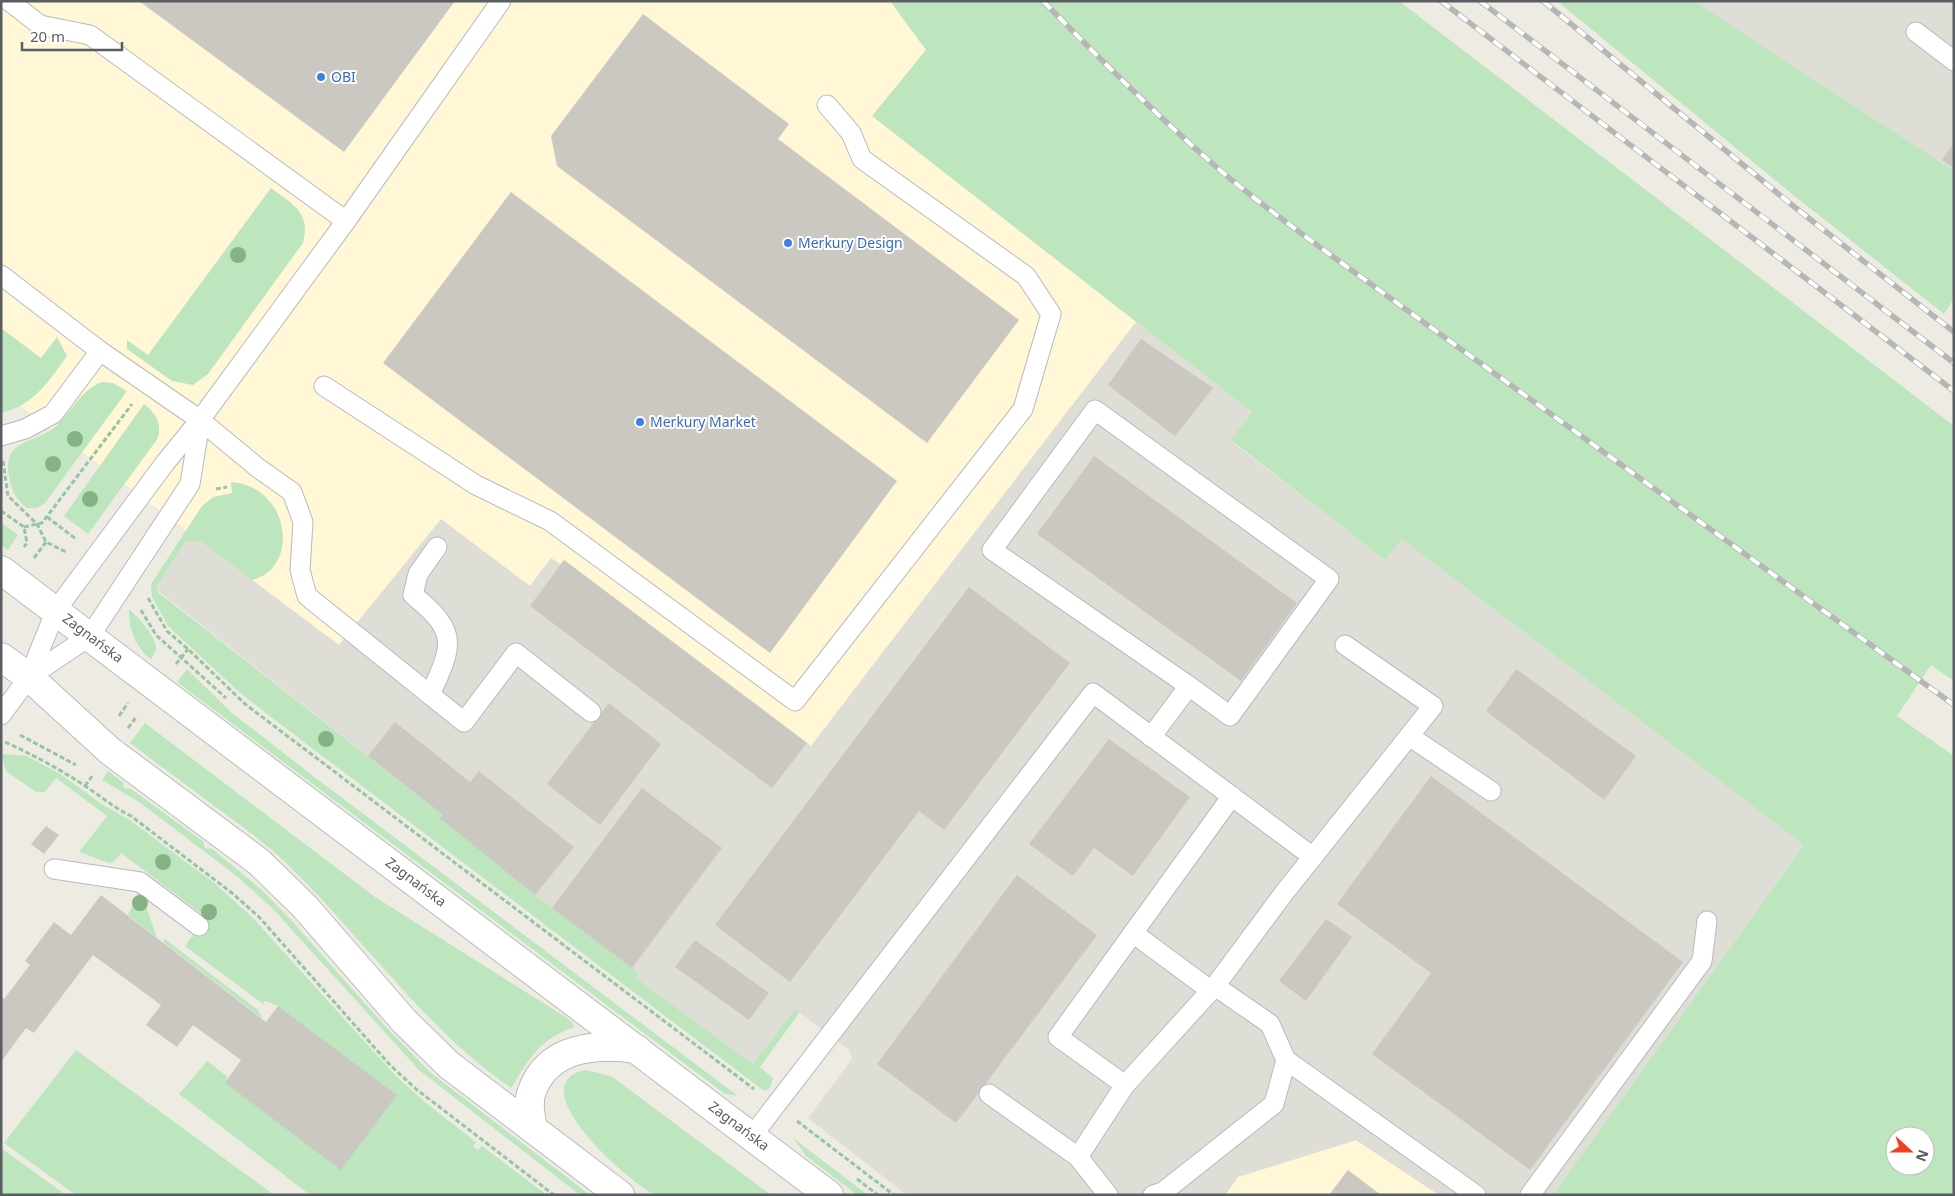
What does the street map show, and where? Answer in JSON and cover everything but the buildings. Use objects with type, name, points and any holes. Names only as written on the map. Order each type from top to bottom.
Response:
[{"type":"main road","name":"Zagnańska","points":[[1,570],[830,1195]]},
{"type":"main road","points":[[1,657],[29,677],[99,743],[259,862],[305,908],[404,1021],[449,1065],[620,1195]]},
{"type":"main road","points":[[533,1130],[530,1109],[531,1092],[547,1067],[558,1058],[593,1046],[637,1049]]},
{"type":"lane","points":[[9,1],[40,25],[90,35],[346,221]]},
{"type":"lane","points":[[1,715],[29,677],[56,610],[165,463],[200,420],[346,221],[502,1]]},
{"type":"lane","points":[[1916,32],[1954,61]]},
{"type":"lane","points":[[324,386],[476,485],[550,521],[795,701],[1023,408],[1051,314],[1026,276],[862,159],[851,133],[827,105]]},
{"type":"lane","points":[[1,275],[100,352],[200,420],[258,468],[292,492],[303,522],[300,570],[307,596],[464,722],[516,653],[591,712]]},
{"type":"lane","points":[[1,436],[25,429],[53,414],[100,352]]},
{"type":"lane","points":[[1095,410],[1329,579],[1230,716],[1188,686],[992,550],[1095,410]]},
{"type":"lane","points":[[29,677],[90,636],[190,484],[200,420]]},
{"type":"lane","points":[[430,695],[447,659],[448,640],[436,614],[413,595],[418,574],[437,547]]},
{"type":"lane","points":[[1078,1157],[1125,1086],[1213,988],[1313,857],[1433,706],[1345,645]]},
{"type":"lane","points":[[1151,737],[1188,686]]},
{"type":"lane","points":[[752,1136],[1093,693],[1313,857]]},
{"type":"lane","points":[[1408,736],[1490,791]]},
{"type":"lane","points":[[1125,1086],[1058,1037],[1232,796]]},
{"type":"lane","points":[[54,869],[140,882],[198,926]]},
{"type":"lane","points":[[1530,1195],[1702,961],[1706,921]]},
{"type":"lane","points":[[1133,933],[1213,988],[1270,1024],[1286,1060],[1476,1195]]},
{"type":"lane","points":[[1153,1195],[1163,1192],[1274,1104],[1286,1060]]},
{"type":"lane","points":[[990,1094],[1078,1157],[1108,1195]]},
{"type":"path","points":[[24,527],[42,523],[136,397]]},
{"type":"path","points":[[2,456],[8,496],[37,524],[46,542],[67,553]]},
{"type":"path","points":[[1,511],[24,527],[27,543]]},
{"type":"path","points":[[47,517],[80,542]]},
{"type":"path","points":[[34,559],[46,542]]},
{"type":"path","points":[[147,595],[167,632],[188,649],[245,704],[760,1093]]},
{"type":"path","points":[[135,605],[140,609],[156,635],[169,648]]},
{"type":"path","points":[[178,662],[188,649]]},
{"type":"path","points":[[14,732],[80,766]]},
{"type":"path","points":[[5,742],[36,756],[85,786],[113,807],[136,819],[232,893],[259,917],[390,1065],[416,1089],[554,1195]]},
{"type":"path","points":[[85,786],[88,782]]},
{"type":"path","points":[[793,1118],[894,1195]]},
{"type":"shaded area","points":[[1,1],[890,1],[926,50],[872,116],[1136,322],[811,746],[564,560],[560,565],[551,558],[530,586],[441,520],[339,645],[1,391]]},
{"type":"shaded area","points":[[1694,1],[1954,1],[1954,171]]},
{"type":"shaded area","points":[[1136,322],[1252,412],[1231,441],[1385,560],[1401,538],[1804,845],[1553,1195],[1439,1195],[1356,1140],[1238,1177],[1225,1195],[907,1195],[808,1118],[852,1059],[849,1050],[795,1009],[753,1064],[636,978],[639,973],[535,895],[443,815],[156,589],[186,541],[200,541],[339,645],[441,519],[530,586],[551,558],[560,564],[564,560],[811,746]]},
{"type":"shaded area","points":[[1356,1140],[1439,1195],[1225,1195],[1238,1177]]},
{"type":"green space","points":[[890,1],[1399,1],[1954,426],[1954,681],[1931,665],[1897,716],[1954,756],[1954,1195],[1553,1195],[1804,845],[1402,539],[1385,560],[1231,440],[1252,412],[872,116],[926,50]]},
{"type":"green space","points":[[1557,1],[1694,1],[1954,171],[1954,298],[1944,314],[1787,190]]},
{"type":"green space","points":[[271,188],[293,205],[302,216],[305,232],[303,243],[208,374],[193,385],[172,381],[127,349],[127,340],[148,355]]},
{"type":"green space","points":[[1,328],[41,358],[57,337],[67,356],[47,383],[31,398],[12,410],[1,413]]},
{"type":"green space","points":[[102,382],[113,383],[127,391],[45,503],[37,508],[27,508],[17,498],[11,486],[8,463],[11,454],[23,443],[40,436],[58,424],[83,395]]},
{"type":"green space","points":[[144,404],[157,419],[159,428],[158,438],[88,534],[64,516]]},
{"type":"green space","points":[[231,482],[251,487],[266,497],[276,512],[282,528],[282,545],[278,560],[268,573],[252,580],[200,541],[186,541],[156,588],[159,593],[443,815],[535,895],[639,973],[636,978],[753,1064],[795,1009],[800,1012],[760,1067],[773,1078],[770,1088],[764,1091],[271,717],[239,692],[168,626],[152,597],[151,584],[202,506],[213,497],[232,493]]},
{"type":"green space","points":[[1,522],[18,535],[8,550],[1,545]]},
{"type":"green space","points":[[129,609],[153,639],[156,649],[151,660],[141,649],[134,637],[130,624]]},
{"type":"green space","points":[[187,669],[232,713],[321,782],[738,1096],[725,1094],[177,682]]},
{"type":"green space","points":[[145,723],[375,897],[564,1016],[572,1022],[574,1027],[543,1044],[530,1059],[511,1088],[479,1064],[421,1010],[314,891],[279,856],[246,829],[130,743]]},
{"type":"green space","points":[[1,754],[27,756],[62,775],[103,805],[130,820],[214,883],[251,916],[395,1075],[426,1103],[476,1142],[473,1146],[478,1150],[482,1146],[547,1195],[310,1195],[179,1094],[207,1061],[228,1077],[225,1083],[341,1169],[397,1095],[278,1006],[265,1001],[263,1004],[185,946],[206,917],[121,853],[114,862],[109,863],[79,852],[107,816],[56,778],[45,792],[36,792],[6,771]]},
{"type":"green space","points":[[108,771],[124,783],[123,787],[131,789],[204,842],[204,846],[207,849],[211,848],[262,890],[386,1027],[431,1073],[590,1195],[580,1195],[419,1070],[273,909],[238,877],[139,802],[102,780]]},
{"type":"green space","points":[[140,889],[156,935],[156,937],[128,915]]},
{"type":"green space","points":[[165,939],[258,1010],[263,1019],[163,942]]},
{"type":"green space","points":[[76,1050],[274,1195],[76,1195],[4,1143]]},
{"type":"green space","points":[[586,1070],[611,1076],[771,1195],[661,1195],[654,1194],[643,1187],[612,1162],[581,1128],[570,1112],[564,1097],[565,1084],[574,1074]]},
{"type":"green space","points":[[793,1138],[868,1195],[857,1195],[806,1156]]},
{"type":"green space","points":[[1,1148],[66,1195],[1,1195]]},
{"type":"railway","points":[[1043,1],[1164,120],[1251,196],[1954,705]]},
{"type":"railway","points":[[1441,1],[1954,391]]},
{"type":"railway","points":[[1480,1],[1954,363]]},
{"type":"railway","points":[[1543,1],[1797,209],[1954,332]]},
{"type":"place","name":"OBI","points":[[321,77]]},
{"type":"place","name":"Merkury Design","points":[[788,243]]},
{"type":"place","name":"Merkury Market","points":[[640,422]]}]
